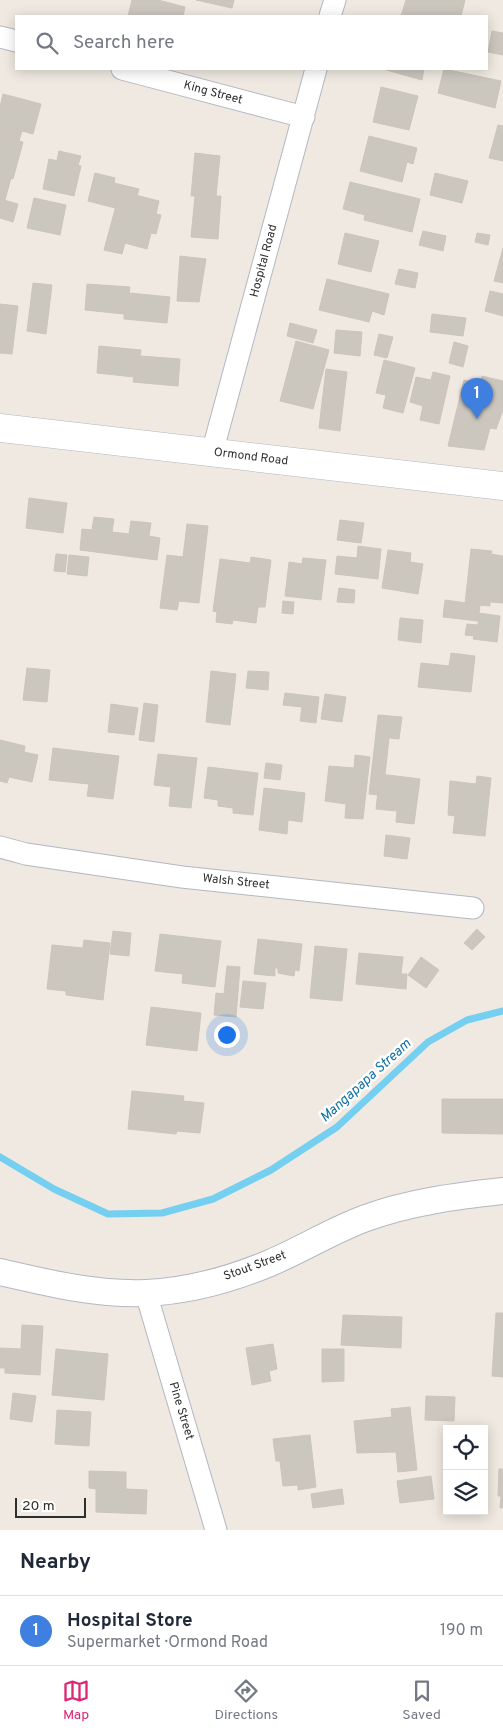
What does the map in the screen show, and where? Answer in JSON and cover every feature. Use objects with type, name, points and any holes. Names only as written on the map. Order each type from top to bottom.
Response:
[{"type":"main road","name":"Ormond Road","points":[[0,428],[503,486]]},
{"type":"street","points":[[330,15],[335,0]]},
{"type":"street","points":[[0,37],[15,41]]},
{"type":"street","name":"King Street","points":[[126,70],[304,117]]},
{"type":"street","name":"Hospital Road","points":[[212,452],[316,70]]},
{"type":"street","name":"Walsh Street","points":[[0,847],[26,854],[182,877],[473,908]]},
{"type":"street","name":"Stout Street","points":[[0,1272],[63,1287],[107,1292],[146,1293],[192,1286],[237,1275],[270,1263],[328,1234],[367,1218],[412,1205],[458,1195],[503,1190]]},
{"type":"street","name":"Pine Street","points":[[146,1293],[216,1530]]},
{"type":"building","points":[[132,0],[158,0],[185,7],[183,15],[128,15]]},
{"type":"building","points":[[196,0],[234,0],[232,8]]},
{"type":"building","points":[[406,0],[465,0],[461,15],[401,15]]},
{"type":"building","points":[[492,31],[503,33],[503,55],[488,52]]},
{"type":"building","points":[[387,70],[424,70],[422,80]]},
{"type":"building","points":[[444,70],[501,81],[495,108],[438,93]]},
{"type":"building","points":[[381,87],[418,96],[409,130],[373,122]]},
{"type":"building","points":[[3,94],[41,104],[33,134],[0,125],[0,107]]},
{"type":"building","points":[[0,125],[22,131],[19,141],[0,136]]},
{"type":"building","points":[[498,125],[503,126],[503,161],[489,158]]},
{"type":"building","points":[[0,136],[23,142],[13,179],[0,175]]},
{"type":"building","points":[[369,136],[417,148],[413,164],[407,162],[402,182],[360,171]]},
{"type":"building","points":[[59,151],[81,156],[78,165],[57,160]]},
{"type":"building","points":[[195,153],[220,156],[216,196],[221,196],[218,239],[191,237],[195,196],[191,196]]},
{"type":"building","points":[[49,159],[81,166],[74,196],[43,189]]},
{"type":"building","points":[[95,173],[115,178],[114,183],[139,189],[137,196],[120,191],[115,208],[88,201]]},
{"type":"building","points":[[435,173],[468,181],[462,203],[430,195]]},
{"type":"building","points":[[0,175],[11,178],[5,200],[0,199]]},
{"type":"building","points":[[350,182],[420,199],[412,232],[364,220],[365,215],[343,209]]},
{"type":"building","points":[[120,191],[159,201],[156,214],[161,215],[156,234],[151,233],[147,249],[125,243],[122,254],[104,250]]},
{"type":"building","points":[[34,198],[66,205],[60,235],[27,228]]},
{"type":"building","points":[[0,199],[18,204],[13,222],[0,218]]},
{"type":"building","points":[[423,231],[446,236],[443,251],[419,245]]},
{"type":"building","points":[[345,233],[379,241],[371,272],[338,264]]},
{"type":"building","points":[[477,233],[490,235],[488,245],[475,242]]},
{"type":"building","points":[[503,248],[503,283],[494,281]]},
{"type":"building","points":[[180,256],[206,259],[199,302],[177,301]]},
{"type":"building","points":[[399,269],[418,273],[415,288],[395,284]]},
{"type":"building","points":[[327,279],[389,294],[384,315],[372,311],[369,322],[319,310]]},
{"type":"building","points":[[33,283],[52,285],[46,334],[27,331]]},
{"type":"building","points":[[87,284],[130,287],[129,293],[170,297],[167,323],[124,319],[124,314],[85,310]]},
{"type":"building","points":[[490,291],[503,294],[503,316],[485,311]]},
{"type":"building","points":[[0,304],[18,306],[12,354],[0,353]]},
{"type":"building","points":[[432,314],[466,318],[463,336],[430,332]]},
{"type":"building","points":[[290,323],[317,330],[313,343],[287,336]]},
{"type":"building","points":[[336,330],[362,332],[360,356],[334,353]]},
{"type":"building","points":[[379,334],[393,337],[387,358],[374,355]]},
{"type":"building","points":[[296,341],[329,350],[313,409],[280,401]]},
{"type":"building","points":[[454,342],[468,346],[463,367],[449,363]]},
{"type":"building","points":[[99,346],[141,350],[140,356],[180,359],[178,386],[133,382],[134,377],[97,373]]},
{"type":"building","points":[[384,360],[415,368],[403,413],[383,408],[386,395],[376,393]]},
{"type":"building","points":[[326,369],[347,372],[340,431],[319,428]]},
{"type":"building","points":[[433,372],[450,376],[439,424],[420,420],[423,406],[410,402],[416,377],[431,380]]},
{"type":"building","points":[[482,376],[503,381],[503,410],[496,429],[490,428],[484,450],[448,446],[464,380],[480,385]]},
{"type":"building","points":[[29,498],[67,503],[63,533],[26,528]]},
{"type":"building","points":[[94,517],[114,519],[112,532],[129,534],[131,521],[151,523],[149,536],[160,538],[157,560],[80,550],[82,529],[92,530]]},
{"type":"building","points":[[340,520],[364,523],[361,543],[337,540]]},
{"type":"building","points":[[187,524],[208,526],[199,603],[179,601],[177,610],[160,608],[167,555],[183,557]]},
{"type":"building","points":[[358,546],[381,549],[378,579],[335,574],[337,556],[357,558]]},
{"type":"building","points":[[471,549],[492,551],[491,554],[503,556],[503,603],[490,602],[490,606],[465,604]]},
{"type":"building","points":[[388,550],[411,553],[410,562],[423,564],[418,594],[382,588]]},
{"type":"building","points":[[56,554],[67,555],[65,572],[54,571]]},
{"type":"building","points":[[69,555],[89,557],[87,576],[67,574]]},
{"type":"building","points":[[251,557],[271,560],[265,607],[258,607],[256,623],[233,620],[232,624],[216,622],[217,612],[213,611],[220,559],[250,563]]},
{"type":"building","points":[[303,558],[326,560],[321,600],[285,596],[289,562],[302,564]]},
{"type":"building","points":[[339,588],[355,590],[354,603],[337,602]]},
{"type":"building","points":[[445,600],[480,605],[478,621],[443,617]]},
{"type":"building","points":[[283,601],[294,602],[293,614],[282,613]]},
{"type":"building","points":[[479,613],[500,616],[497,642],[473,639],[474,636],[465,635],[467,624],[478,625]]},
{"type":"building","points":[[400,618],[423,620],[421,643],[398,640]]},
{"type":"building","points":[[451,653],[475,656],[471,692],[418,687],[421,663],[449,666]]},
{"type":"building","points":[[27,668],[50,670],[47,702],[23,700]]},
{"type":"building","points":[[211,671],[236,674],[230,725],[206,722]]},
{"type":"building","points":[[248,671],[269,672],[268,690],[246,688]]},
{"type":"building","points":[[285,693],[319,697],[316,723],[300,721],[302,707],[283,705]]},
{"type":"building","points":[[325,694],[346,697],[342,722],[321,719]]},
{"type":"building","points":[[144,703],[158,705],[154,742],[139,740]]},
{"type":"building","points":[[111,704],[138,708],[134,735],[108,732]]},
{"type":"building","points":[[378,715],[402,717],[399,739],[389,738],[385,775],[380,774],[378,795],[369,794]]},
{"type":"building","points":[[0,740],[25,746],[24,752],[38,755],[32,782],[9,777],[7,783],[0,781]]},
{"type":"building","points":[[53,748],[119,756],[113,799],[87,796],[89,784],[49,780]]},
{"type":"building","points":[[158,754],[197,758],[191,808],[169,806],[171,787],[154,785]]},
{"type":"building","points":[[355,755],[370,757],[363,819],[345,818],[346,804],[325,801],[329,766],[354,768]]},
{"type":"building","points":[[266,763],[282,765],[280,780],[264,778]]},
{"type":"building","points":[[208,767],[258,773],[253,815],[233,813],[233,808],[218,806],[218,800],[204,798]]},
{"type":"building","points":[[380,774],[420,779],[414,824],[396,822],[397,811],[376,809]]},
{"type":"building","points":[[477,776],[491,778],[485,836],[453,833],[455,816],[448,815],[450,781],[476,784]]},
{"type":"building","points":[[264,788],[305,793],[302,822],[288,820],[287,834],[259,830]]},
{"type":"building","points":[[386,835],[410,838],[407,859],[384,856]]},
{"type":"building","points":[[477,929],[485,937],[472,950],[464,943]]},
{"type":"building","points":[[113,931],[131,933],[129,956],[110,954]]},
{"type":"building","points":[[160,934],[221,941],[215,987],[182,983],[183,974],[155,971]]},
{"type":"building","points":[[258,939],[302,944],[299,971],[295,970],[294,976],[278,973],[278,968],[275,968],[275,976],[254,974]]},
{"type":"building","points":[[84,940],[110,943],[103,1000],[66,995],[66,991],[47,989],[52,945],[83,948]]},
{"type":"building","points":[[315,946],[347,949],[342,1001],[310,998]]},
{"type":"building","points":[[359,953],[403,957],[401,974],[407,974],[406,989],[356,984]]},
{"type":"building","points":[[421,957],[439,970],[426,988],[408,975]]},
{"type":"building","points":[[227,966],[240,967],[236,1017],[214,1015],[216,993],[224,994]]},
{"type":"building","points":[[243,981],[266,983],[263,1009],[240,1007]]},
{"type":"building","points":[[151,1007],[201,1013],[197,1051],[146,1045]]},
{"type":"building","points":[[132,1091],[184,1096],[183,1101],[204,1103],[200,1133],[177,1131],[176,1134],[128,1129]]},
{"type":"building","points":[[442,1099],[503,1099],[503,1134],[442,1133]]},
{"type":"building","points":[[496,1313],[503,1313],[503,1377],[492,1376]]},
{"type":"building","points":[[343,1315],[402,1317],[401,1348],[341,1345]]},
{"type":"building","points":[[22,1325],[43,1326],[40,1375],[5,1373],[5,1368],[0,1368],[0,1348],[21,1349]]},
{"type":"building","points":[[273,1344],[277,1369],[269,1371],[271,1381],[252,1385],[246,1348]]},
{"type":"building","points":[[56,1349],[108,1354],[104,1400],[52,1395]]},
{"type":"building","points":[[322,1349],[344,1349],[344,1381],[322,1382]]},
{"type":"building","points":[[13,1393],[36,1396],[32,1422],[10,1419]]},
{"type":"building","points":[[426,1396],[455,1397],[454,1421],[425,1420]]},
{"type":"building","points":[[410,1407],[417,1470],[398,1472],[396,1452],[357,1453],[354,1421],[392,1417],[391,1409]]},
{"type":"building","points":[[57,1410],[91,1412],[89,1446],[55,1444]]},
{"type":"building","points":[[310,1435],[316,1487],[298,1490],[298,1485],[283,1486],[280,1461],[276,1461],[273,1439]]},
{"type":"building","points":[[499,1469],[503,1469],[503,1508],[500,1508],[501,1496],[498,1496]]},
{"type":"building","points":[[89,1471],[126,1472],[126,1489],[147,1490],[146,1514],[96,1512],[96,1489],[89,1488]]},
{"type":"building","points":[[431,1476],[434,1499],[400,1503],[397,1481]]},
{"type":"building","points":[[342,1489],[344,1504],[313,1508],[311,1494]]},
{"type":"waterway","name":"Mangapapa Stream","points":[[0,1157],[54,1189],[108,1214],[162,1213],[213,1199],[271,1170],[337,1127],[428,1042],[467,1020],[503,1011]]},
{"type":"place","name":"Hospital Store","points":[[477,419]]}]
